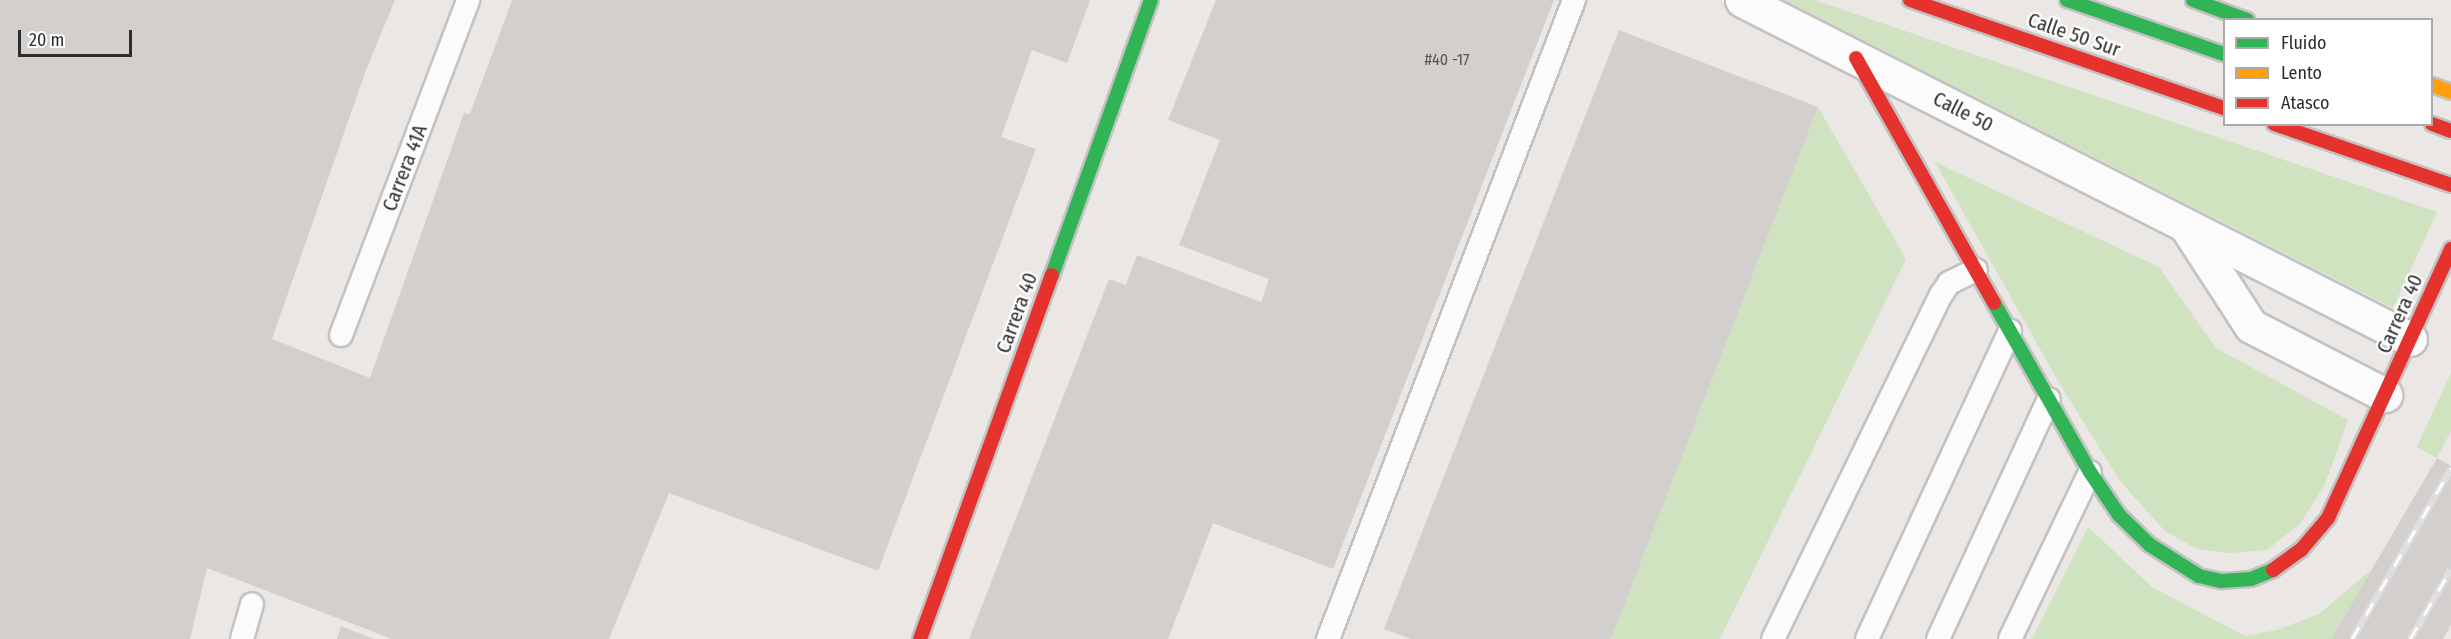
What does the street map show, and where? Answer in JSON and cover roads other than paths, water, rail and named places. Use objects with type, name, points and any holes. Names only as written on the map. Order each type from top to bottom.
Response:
[{"type":"street","name":"Carrera 40","points":[[920,639],[1151,0]]},
{"type":"street","name":"Calle 50","points":[[1742,0],[2410,339]]},
{"type":"street","name":"Calle 50 Sur","points":[[1910,0],[2223,108]]},
{"type":"street","name":"Calle 50 Sur","points":[[2067,0],[2223,54]]},
{"type":"street","points":[[2193,0],[2242,18]]},
{"type":"street","name":"Carrera 40","points":[[1856,58],[2090,472],[2118,515],[2173,562],[2221,581],[2251,579],[2277,568],[2301,550],[2328,518],[2451,249]]},
{"type":"street","points":[[2433,86],[2451,92]]},
{"type":"street","points":[[2433,124],[2451,131]]},
{"type":"street","points":[[2280,126],[2451,185]]},
{"type":"street","name":"Calle 50","points":[[2185,225],[2251,326],[2385,395]]},
{"type":"lane","name":"Carrera 41A","points":[[341,335],[468,0]]},
{"type":"lane","points":[[1328,639],[1574,0]]},
{"type":"lane","points":[[1773,639],[1941,295],[1949,283],[1976,270]]},
{"type":"lane","points":[[1867,639],[2010,331]]},
{"type":"lane","points":[[1938,639],[2049,399]]},
{"type":"lane","points":[[2010,639],[2090,472]]},
{"type":"lane","points":[[242,639],[252,604]]},
{"type":"railway","points":[[2352,639],[2451,468]]},
{"type":"railway","points":[[2410,639],[2451,569]]}]
